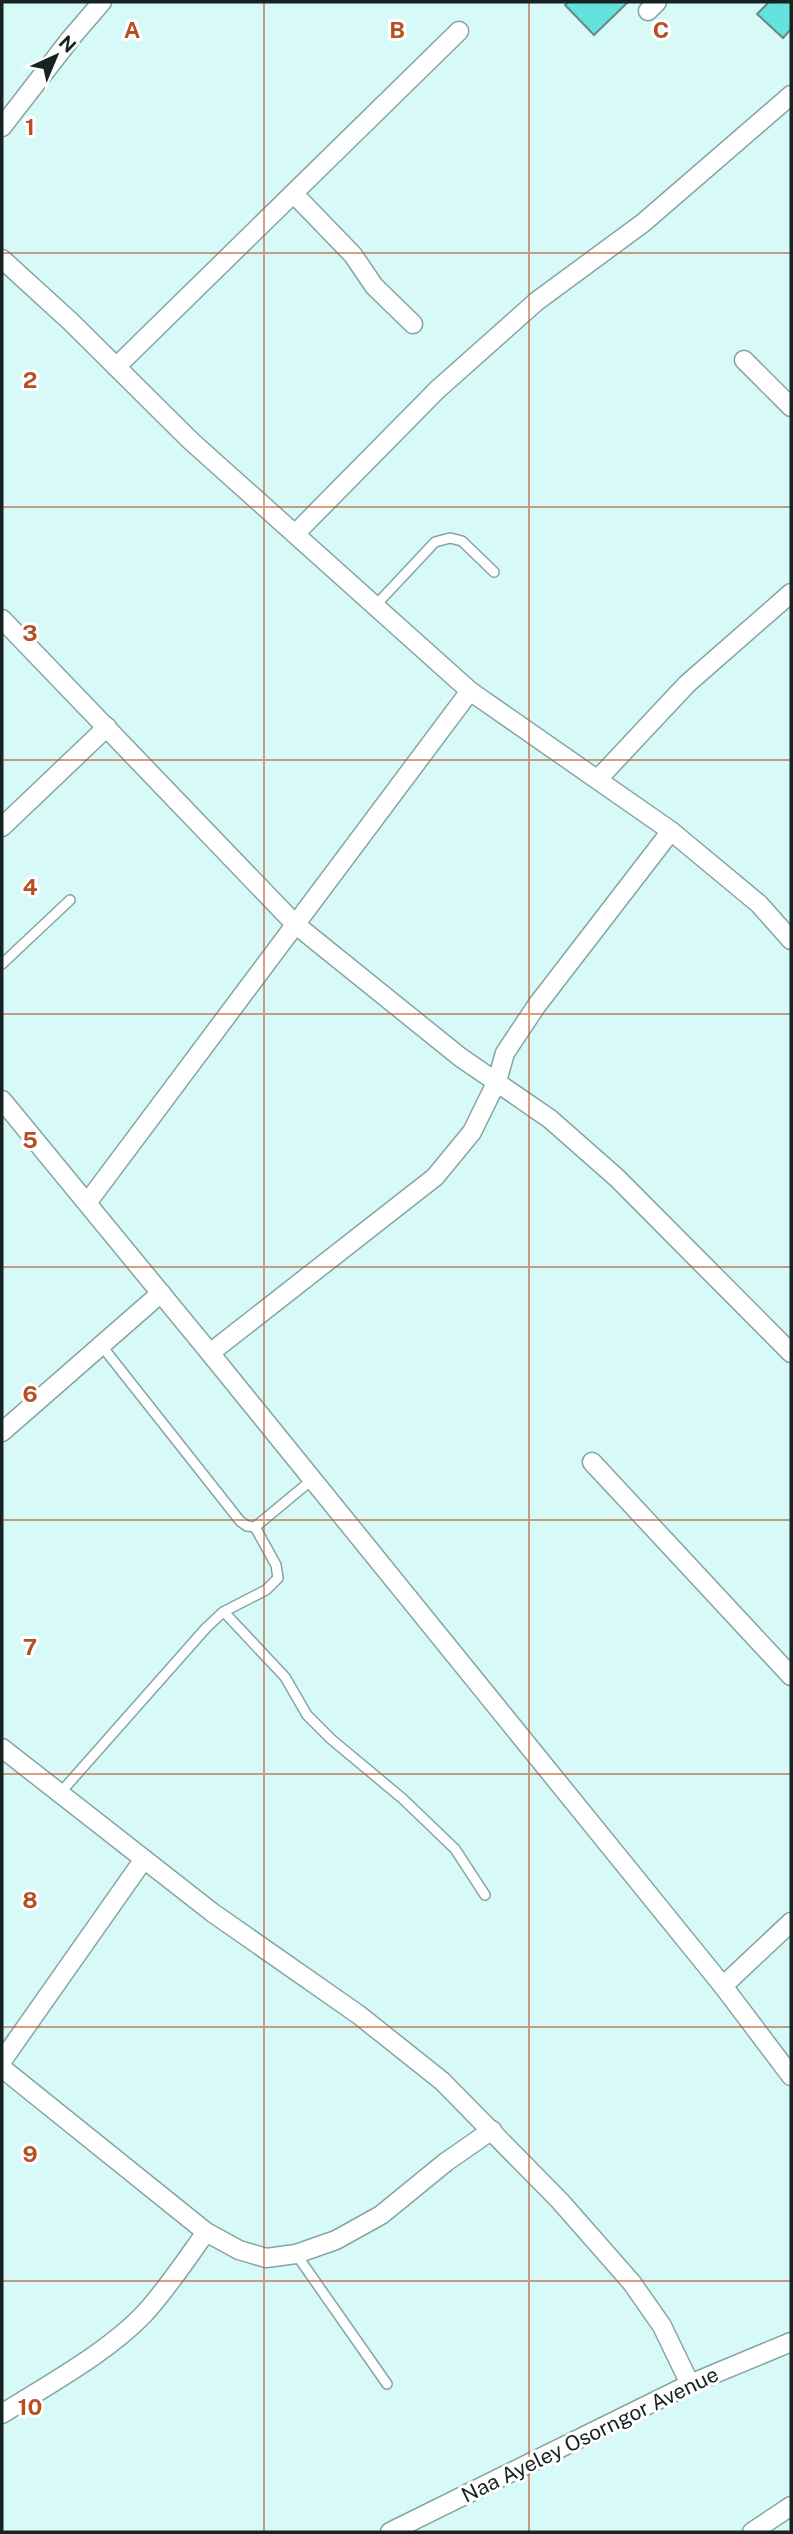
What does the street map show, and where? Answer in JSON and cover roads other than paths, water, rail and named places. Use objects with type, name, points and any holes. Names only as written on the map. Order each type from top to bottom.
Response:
[{"type":"street","points":[[2,127],[102,2]]},
{"type":"street","points":[[116,367],[459,31]]},
{"type":"street","points":[[296,534],[437,390],[537,301],[643,223],[791,95]]},
{"type":"street","points":[[294,194],[353,255],[374,286],[413,324]]},
{"type":"street","points":[[2,260],[70,321],[191,441],[470,691],[671,831],[759,904],[791,940]]},
{"type":"street","points":[[744,360],[791,407]]},
{"type":"street","points":[[598,779],[687,684],[791,593]]},
{"type":"street","points":[[2,619],[295,924],[460,1057],[550,1119],[617,1178],[791,1353]]},
{"type":"street","points":[[87,1203],[470,691]]},
{"type":"street","points":[[2,827],[107,727]]},
{"type":"street","points":[[211,1353],[435,1177],[472,1132],[497,1081],[505,1053],[537,1005],[671,831]]},
{"type":"street","points":[[2,1100],[211,1353],[723,1986],[791,2076]]},
{"type":"street","points":[[2,1432],[161,1293]]},
{"type":"street","points":[[592,1462],[791,1676]]},
{"type":"street","points":[[2,1748],[213,1913],[359,2015],[442,2081],[560,2201],[632,2283],[662,2326],[690,2384]]},
{"type":"street","points":[[2,2061],[144,1859]]},
{"type":"street","points":[[723,1986],[791,1922]]},
{"type":"street","points":[[2,2068],[206,2232],[239,2250],[266,2258],[296,2254],[336,2239],[381,2215],[446,2162],[492,2130]]},
{"type":"street","points":[[2,2414],[98,2352],[142,2316],[173,2280],[206,2232]]},
{"type":"street","name":"Naa Ayeley Osorngor Avenue","points":[[390,2532],[690,2384],[791,2342]]},
{"type":"street","points":[[752,2532],[791,2506]]},
{"type":"lane","points":[[375,606],[435,542],[450,538],[461,541],[494,572]]},
{"type":"lane","points":[[2,964],[70,900]]},
{"type":"lane","points":[[101,1345],[240,1521],[247,1526],[255,1527],[313,1479]]},
{"type":"lane","points":[[61,1792],[206,1628],[224,1612],[267,1590],[278,1578],[276,1565],[255,1527]]},
{"type":"lane","points":[[224,1612],[285,1677],[307,1715],[331,1739],[403,1799],[455,1849],[485,1895]]},
{"type":"lane","points":[[296,2254],[387,2384]]}]
